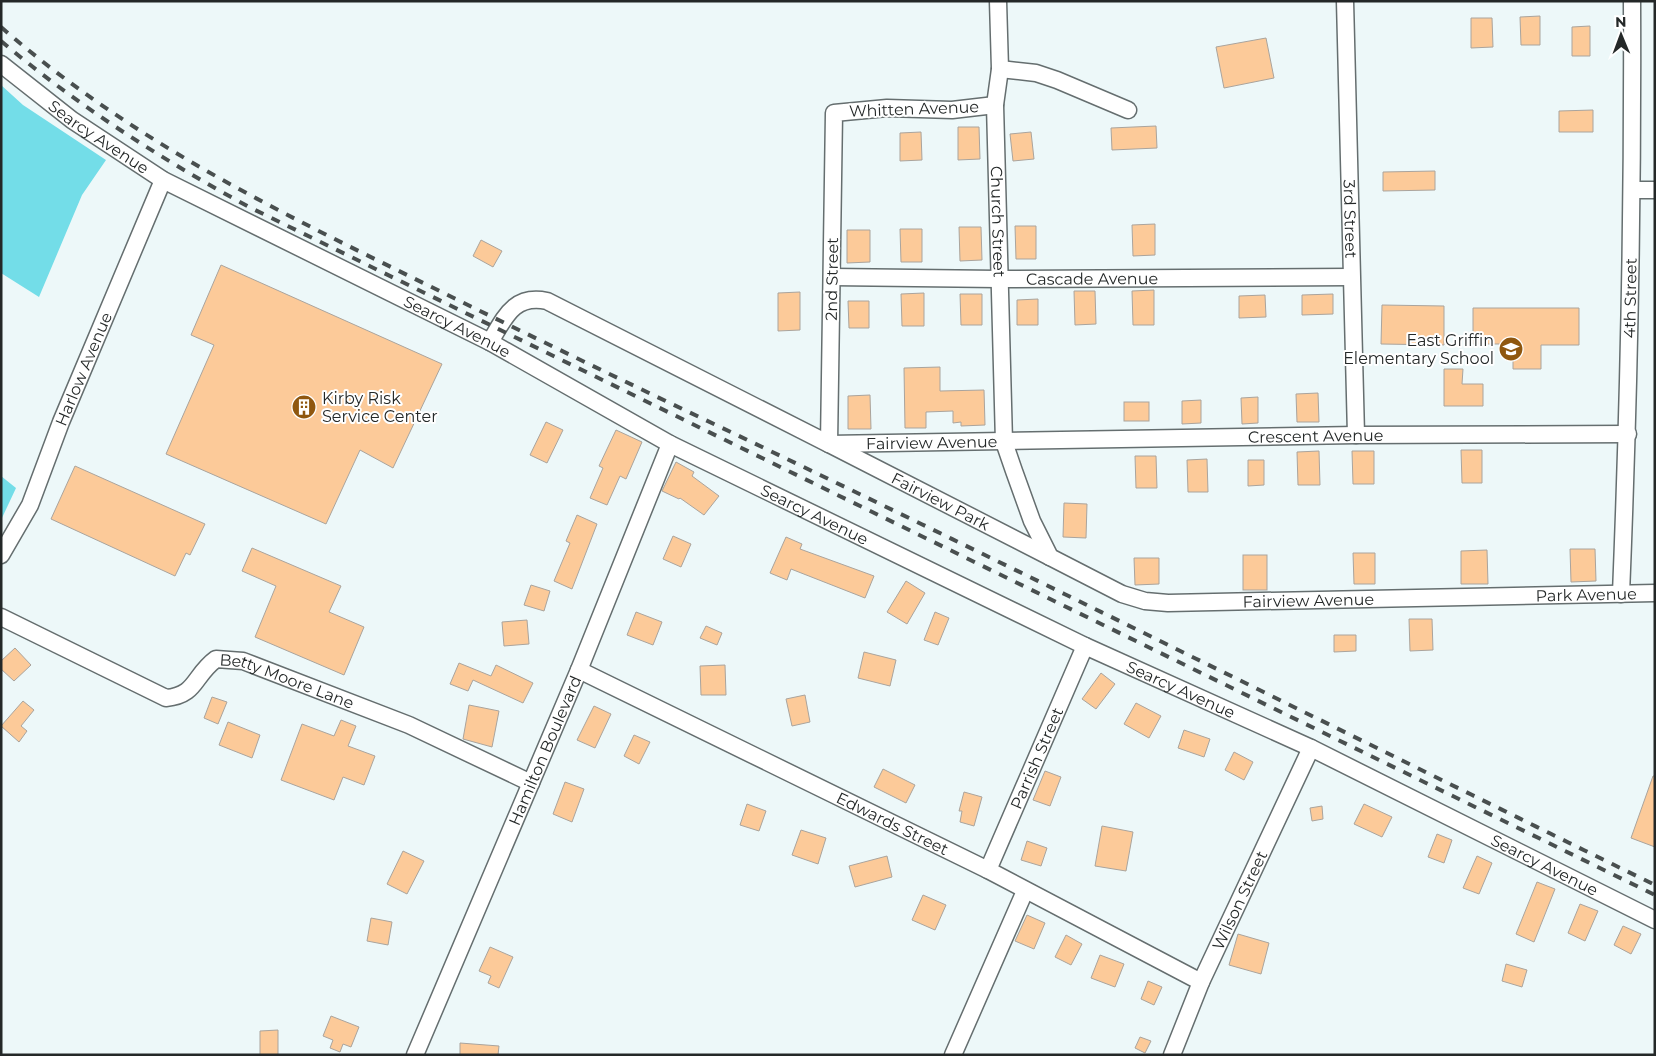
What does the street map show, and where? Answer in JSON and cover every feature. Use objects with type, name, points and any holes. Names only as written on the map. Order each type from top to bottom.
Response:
[{"type":"street","name":"Church Street","points":[[998,1],[1000,69],[995,105],[998,279],[1004,442]]},
{"type":"street","name":"3rd Street","points":[[1344,1],[1356,435]]},
{"type":"street","name":"4th Street","points":[[1621,594],[1628,434],[1633,190],[1632,1]]},
{"type":"street","name":"Searcy Avenue","points":[[1,64],[72,120],[163,180],[490,342],[670,444],[1085,646],[1311,748],[1655,920]]},
{"type":"street","points":[[1000,69],[1036,73],[1128,110]]},
{"type":"street","name":"Whitten Avenue","points":[[834,113],[886,108],[952,110],[995,105]]},
{"type":"street","name":"2nd Street","points":[[829,444],[834,113]]},
{"type":"street","name":"Harlow Avenue","points":[[1,556],[30,505],[61,422],[163,180]]},
{"type":"street","points":[[1633,190],[1655,190]]},
{"type":"street","name":"Cascade Avenue","points":[[832,277],[998,279],[1351,277]]},
{"type":"street","name":"Fairview Avenue","points":[[490,342],[512,309],[525,300],[547,301],[829,444],[1004,442],[1032,521],[1050,557],[1122,594],[1153,602],[1520,595]]},
{"type":"street","name":"Crescent Avenue","points":[[1004,442],[1356,435],[1628,434]]},
{"type":"street","name":"Hamilton Boulevard","points":[[415,1055],[579,670],[670,444]]},
{"type":"street","name":"Fairview Park","points":[[829,444],[1050,557]]},
{"type":"street","name":"Park Avenue","points":[[1520,595],[1655,593]]},
{"type":"street","name":"Betty Moore Lane","points":[[1,617],[166,698],[178,697],[190,691],[203,668],[216,659],[243,661],[409,725],[531,783]]},
{"type":"street","name":"Parrish Street","points":[[988,870],[1085,646]]},
{"type":"street","name":"Edwards Street","points":[[579,670],[988,870],[1202,982]]},
{"type":"street","name":"Wilson Street","points":[[1172,1055],[1202,982],[1311,748]]},
{"type":"street","points":[[953,1055],[1025,890]]},
{"type":"shaded area","points":[[1,85],[23,105],[106,160],[82,195],[39,297],[1,273]]},
{"type":"shaded area","points":[[1,476],[16,488],[1,520]]},
{"type":"building","points":[[1540,16],[1540,45],[1521,45],[1520,17]]},
{"type":"building","points":[[1471,18],[1492,18],[1493,47],[1471,48]]},
{"type":"building","points":[[1590,26],[1590,56],[1572,56],[1572,27]]},
{"type":"building","points":[[1266,38],[1274,78],[1224,88],[1216,47]]},
{"type":"building","points":[[1593,110],[1593,132],[1559,132],[1559,111]]},
{"type":"building","points":[[1156,126],[1157,148],[1112,150],[1111,128]]},
{"type":"building","points":[[958,127],[979,127],[980,159],[958,160]]},
{"type":"building","points":[[921,132],[922,160],[900,161],[900,133]]},
{"type":"building","points":[[1031,132],[1034,159],[1013,161],[1010,134]]},
{"type":"building","points":[[1435,171],[1435,190],[1383,191],[1383,172]]},
{"type":"building","points":[[1155,224],[1155,255],[1133,256],[1132,225]]},
{"type":"building","points":[[1015,226],[1036,226],[1036,259],[1016,259]]},
{"type":"building","points":[[959,227],[981,227],[982,260],[960,261]]},
{"type":"building","points":[[900,229],[922,229],[922,262],[901,262]]},
{"type":"building","points":[[847,230],[870,230],[870,262],[847,263]]},
{"type":"building","points":[[481,240],[502,251],[493,267],[473,256]]},
{"type":"building","name":"Kirby Risk Service Center","points":[[221,265],[442,364],[393,468],[360,450],[326,524],[166,454],[214,345],[191,335]]},
{"type":"building","points":[[1154,290],[1154,325],[1133,325],[1132,291]]},
{"type":"building","points":[[1074,291],[1095,291],[1096,324],[1075,325]]},
{"type":"building","points":[[800,292],[800,330],[778,331],[778,293]]},
{"type":"building","points":[[924,293],[924,326],[902,326],[901,294]]},
{"type":"building","points":[[960,294],[982,294],[982,325],[961,325]]},
{"type":"building","points":[[1333,294],[1333,314],[1302,315],[1302,295]]},
{"type":"building","points":[[1265,295],[1266,317],[1239,318],[1239,296]]},
{"type":"building","points":[[1038,299],[1038,325],[1017,325],[1017,300]]},
{"type":"building","points":[[848,301],[869,301],[869,328],[849,328]]},
{"type":"building","points":[[1382,305],[1444,306],[1444,345],[1381,344]]},
{"type":"building","points":[[1473,308],[1579,308],[1579,345],[1541,345],[1541,369],[1513,369],[1513,344],[1473,344]]},
{"type":"building","points":[[940,367],[940,391],[984,390],[985,425],[961,426],[961,422],[953,423],[953,411],[926,412],[926,428],[905,428],[904,368]]},
{"type":"building","points":[[1444,369],[1463,369],[1462,384],[1483,384],[1483,406],[1444,406]]},
{"type":"building","points":[[1318,393],[1319,422],[1297,422],[1296,394]]},
{"type":"building","points":[[870,395],[871,429],[848,429],[848,396]]},
{"type":"building","points":[[1258,397],[1258,423],[1242,424],[1241,398]]},
{"type":"building","points":[[1201,400],[1201,423],[1182,424],[1182,401]]},
{"type":"building","points":[[1124,402],[1149,402],[1149,421],[1124,421]]},
{"type":"building","points":[[546,422],[563,430],[547,463],[530,455]]},
{"type":"building","points":[[616,430],[642,442],[626,479],[620,476],[607,505],[590,498],[603,468],[599,466]]},
{"type":"building","points":[[1461,450],[1482,450],[1482,483],[1462,483]]},
{"type":"building","points":[[1319,451],[1320,485],[1298,485],[1297,452]]},
{"type":"building","points":[[1352,451],[1374,451],[1374,484],[1353,484]]},
{"type":"building","points":[[1135,456],[1156,456],[1157,488],[1136,488]]},
{"type":"building","points":[[1207,459],[1208,492],[1188,492],[1187,460]]},
{"type":"building","points":[[1248,460],[1264,460],[1264,485],[1248,486]]},
{"type":"building","points":[[676,462],[694,472],[692,476],[719,496],[704,515],[680,498],[662,491]]},
{"type":"building","points":[[75,466],[205,524],[190,555],[186,553],[175,576],[51,519]]},
{"type":"building","points":[[1064,503],[1087,504],[1086,538],[1063,537]]},
{"type":"building","points":[[577,515],[597,524],[572,589],[554,581],[570,543],[566,541]]},
{"type":"building","points":[[673,536],[691,544],[681,567],[663,559]]},
{"type":"building","points":[[786,537],[802,544],[800,549],[874,576],[865,598],[791,569],[787,580],[770,573]]},
{"type":"building","points":[[252,548],[341,586],[329,612],[364,627],[344,675],[255,637],[276,586],[242,571]]},
{"type":"building","points":[[1570,549],[1595,549],[1596,581],[1571,582]]},
{"type":"building","points":[[1487,550],[1488,584],[1461,584],[1461,551]]},
{"type":"building","points":[[1353,553],[1375,553],[1375,584],[1354,584]]},
{"type":"building","points":[[1243,555],[1267,555],[1267,590],[1243,590]]},
{"type":"building","points":[[1134,558],[1159,558],[1159,584],[1135,585]]},
{"type":"building","points":[[906,581],[925,593],[907,624],[887,612]]},
{"type":"building","points":[[531,585],[550,591],[544,611],[524,605]]},
{"type":"building","points":[[636,612],[662,622],[653,645],[627,635]]},
{"type":"building","points":[[935,612],[949,618],[938,645],[924,640]]},
{"type":"building","points":[[1409,619],[1432,619],[1433,650],[1410,651]]},
{"type":"building","points":[[527,620],[529,644],[504,646],[502,622]]},
{"type":"building","points":[[706,626],[722,633],[717,645],[700,638]]},
{"type":"building","points":[[1334,635],[1356,635],[1356,651],[1334,652]]},
{"type":"building","points":[[15,648],[31,665],[14,681],[1,669],[1,661]]},
{"type":"building","points":[[864,652],[896,660],[890,686],[858,678]]},
{"type":"building","points":[[459,663],[491,676],[496,665],[533,683],[523,703],[473,680],[468,691],[450,684]]},
{"type":"building","points":[[725,665],[726,695],[701,695],[700,666]]},
{"type":"building","points":[[1101,673],[1115,684],[1096,709],[1082,699]]},
{"type":"building","points":[[805,695],[810,722],[792,726],[786,699]]},
{"type":"building","points":[[212,697],[227,702],[218,724],[204,718]]},
{"type":"building","points":[[23,701],[34,710],[21,726],[27,731],[19,742],[1,726]]},
{"type":"building","points":[[1136,703],[1161,716],[1149,738],[1124,724]]},
{"type":"building","points":[[469,705],[499,711],[492,747],[463,739]]},
{"type":"building","points":[[594,706],[611,714],[595,748],[577,740]]},
{"type":"building","points":[[341,720],[356,726],[348,746],[375,756],[364,785],[343,777],[334,800],[281,780],[302,724],[334,736]]},
{"type":"building","points":[[228,722],[260,735],[252,758],[219,745]]},
{"type":"building","points":[[1184,730],[1210,739],[1204,757],[1178,748]]},
{"type":"building","points":[[634,735],[650,742],[639,764],[624,756]]},
{"type":"building","points":[[1234,752],[1253,762],[1244,780],[1225,770]]},
{"type":"building","points":[[883,769],[915,785],[906,803],[874,787]]},
{"type":"building","points":[[1045,771],[1061,777],[1050,806],[1033,800]]},
{"type":"building","points":[[1653,776],[1655,776],[1655,847],[1631,838]]},
{"type":"building","points":[[565,782],[584,789],[572,822],[553,814]]},
{"type":"building","points":[[964,792],[982,797],[974,826],[960,822],[962,811],[959,811]]},
{"type":"building","points":[[747,804],[766,811],[759,831],[740,825]]},
{"type":"building","points":[[1364,804],[1392,817],[1382,837],[1354,824]]},
{"type":"building","points":[[1322,806],[1323,819],[1312,821],[1310,808]]},
{"type":"building","points":[[1102,826],[1133,832],[1126,871],[1095,866]]},
{"type":"building","points":[[801,830],[826,838],[818,864],[792,855]]},
{"type":"building","points":[[1437,834],[1452,840],[1444,863],[1428,857]]},
{"type":"building","points":[[1027,841],[1047,848],[1041,866],[1021,860]]},
{"type":"building","points":[[403,851],[424,861],[407,894],[387,884]]},
{"type":"building","points":[[887,856],[892,877],[855,887],[849,866]]},
{"type":"building","points":[[1477,856],[1492,863],[1479,894],[1463,888]]},
{"type":"building","points":[[1537,882],[1555,889],[1534,942],[1516,934]]},
{"type":"building","points":[[923,895],[946,905],[935,930],[912,920]]},
{"type":"building","points":[[1580,904],[1598,911],[1585,941],[1568,933]]},
{"type":"building","points":[[1027,915],[1045,923],[1034,949],[1015,941]]},
{"type":"building","points":[[371,918],[392,922],[388,945],[367,941]]},
{"type":"building","points":[[1623,926],[1641,934],[1631,954],[1614,945]]},
{"type":"building","points":[[1238,934],[1269,943],[1261,974],[1229,965]]},
{"type":"building","points":[[1066,935],[1082,944],[1071,965],[1055,957]]},
{"type":"building","points":[[490,947],[513,957],[499,988],[488,983],[491,976],[479,971]]},
{"type":"building","points":[[1100,955],[1124,964],[1115,987],[1091,978]]},
{"type":"building","points":[[1506,964],[1527,970],[1522,987],[1502,981]]},
{"type":"building","points":[[1148,981],[1162,987],[1154,1005],[1141,999]]},
{"type":"building","points":[[331,1016],[359,1027],[351,1047],[343,1044],[340,1052],[330,1048],[333,1040],[323,1036]]},
{"type":"building","points":[[278,1030],[278,1055],[260,1055],[260,1031]]},
{"type":"building","points":[[1140,1037],[1151,1041],[1145,1053],[1135,1048]]},
{"type":"building","points":[[460,1043],[499,1046],[498,1055],[460,1055]]},
{"type":"railway","points":[[1,27],[92,99],[188,160],[288,215],[477,310],[967,546],[1655,885]]},
{"type":"railway","points":[[1,41],[60,88],[152,151],[249,207],[1655,895]]},
{"type":"place","name":"East Griffin Elementary School","points":[[1511,349]]},
{"type":"place","name":"Kirby Risk Service Center","points":[[304,407]]}]
